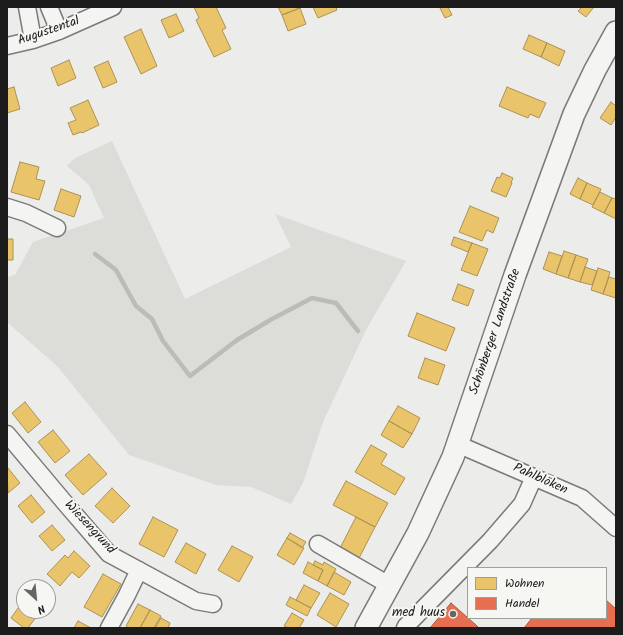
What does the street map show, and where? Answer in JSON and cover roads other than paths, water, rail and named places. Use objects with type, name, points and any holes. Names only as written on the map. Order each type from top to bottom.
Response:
[{"type":"main road","name":"Schönberger Landstraße","points":[[366,628],[418,533],[441,483],[457,444],[515,275],[574,114],[595,70],[616,32]]},
{"type":"street","points":[[27,7],[33,40]]},
{"type":"street","points":[[49,7],[59,31]]},
{"type":"street","name":"Augustental","points":[[7,46],[33,40],[59,31],[113,7]]},
{"type":"street","points":[[7,207],[26,213],[57,228]]},
{"type":"street","name":"Wiesengrund","points":[[7,434],[109,554],[196,601],[213,604]]},
{"type":"street","name":"Pahlblöken","points":[[457,444],[582,498],[616,528]]},
{"type":"street","points":[[405,628],[490,541],[522,504],[534,477]]},
{"type":"street","points":[[318,544],[389,585]]},
{"type":"street","points":[[109,628],[139,570]]},
{"type":"waterway","points":[[95,254],[116,270],[136,306],[152,319],[163,341],[190,376],[237,340],[272,319],[312,298],[336,303],[358,331]]},
{"type":"place","name":"med huus","points":[[453,614]]}]
